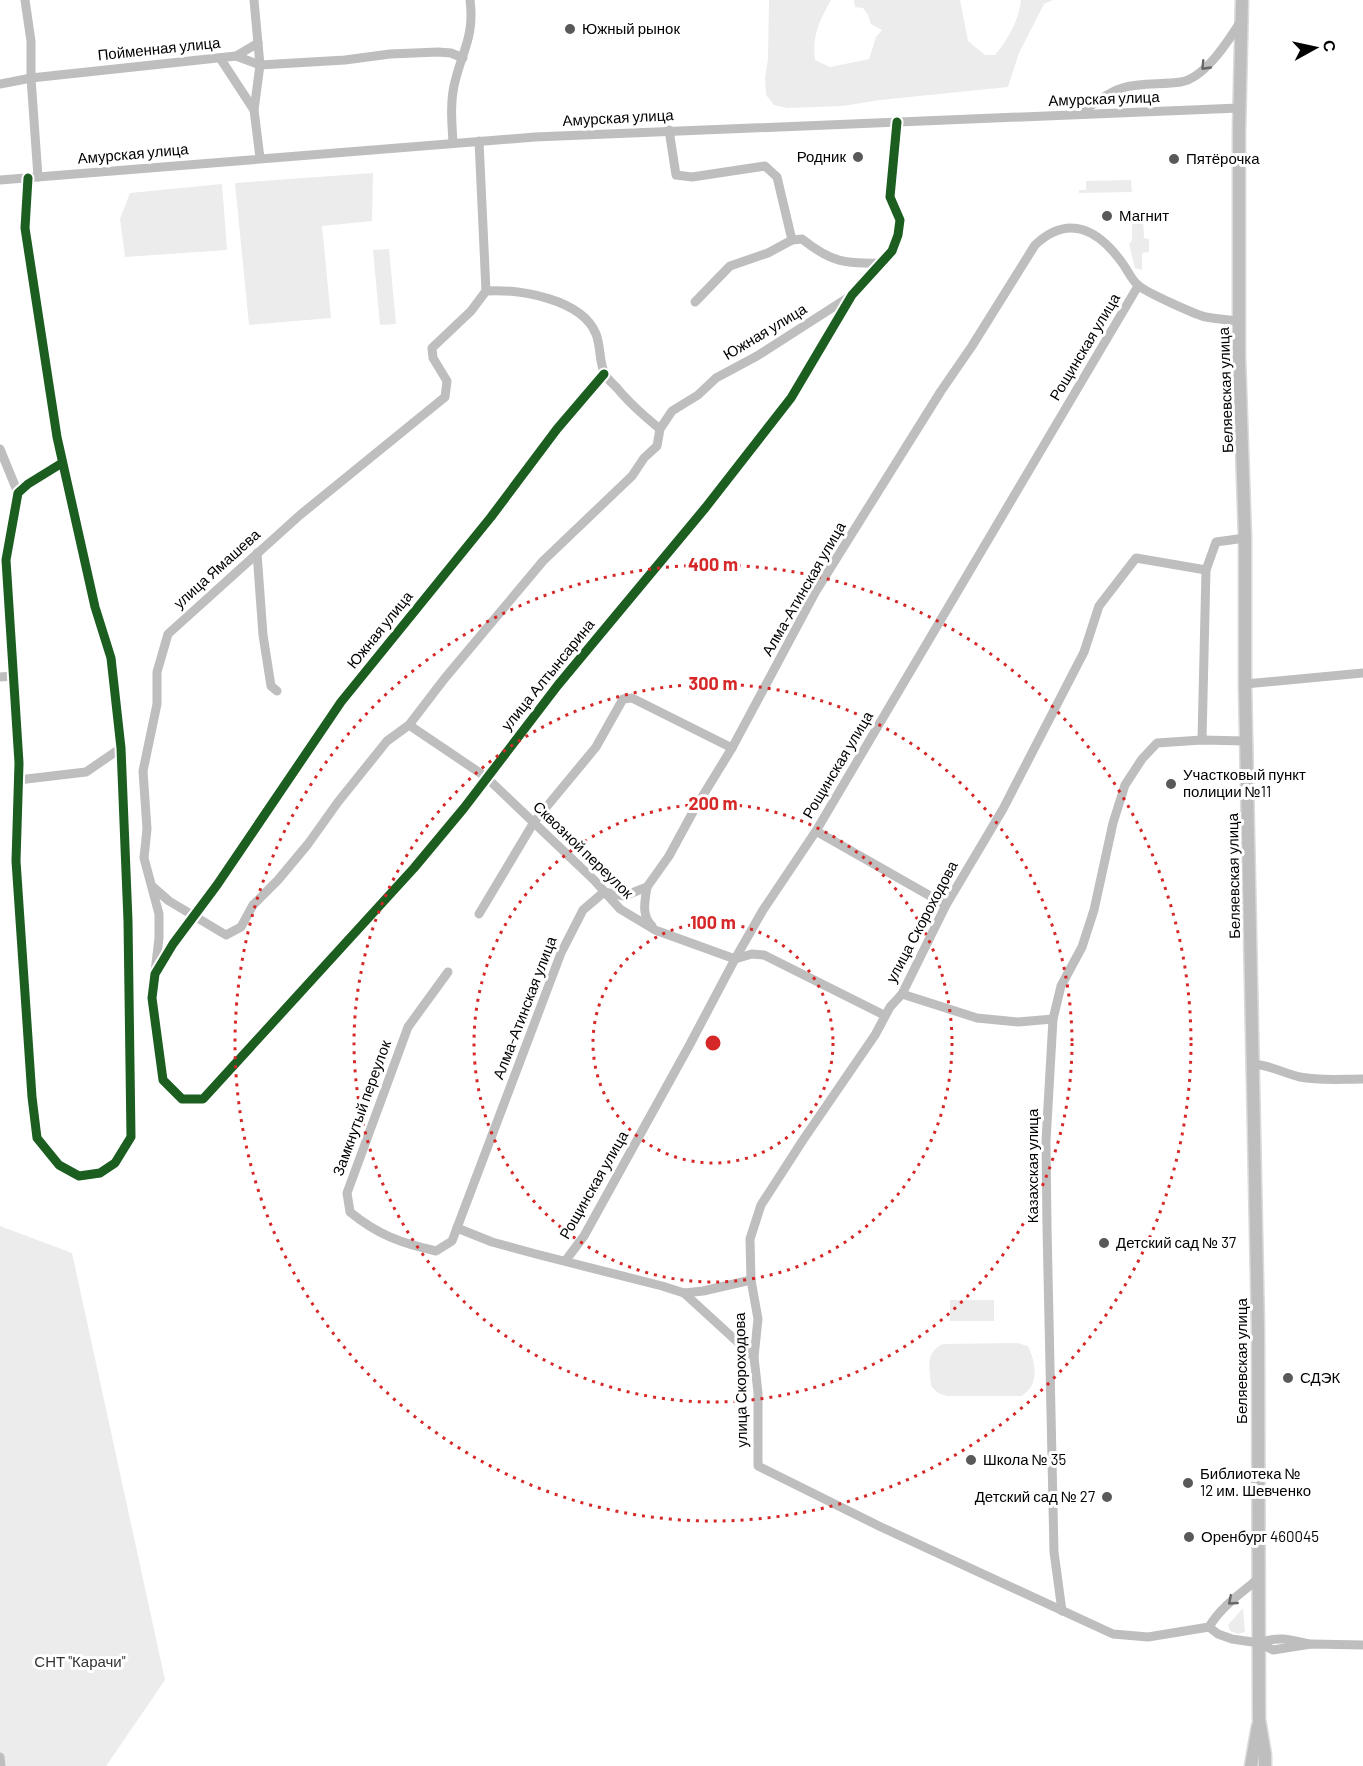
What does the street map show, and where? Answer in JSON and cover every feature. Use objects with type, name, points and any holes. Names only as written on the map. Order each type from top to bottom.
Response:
[{"type":"main road","name":"Беляевская улица","points":[[1242,0],[1239,108],[1239,321],[1245,538],[1245,684],[1258,1329],[1259,1719]]},
{"type":"main road","points":[[1251,1766],[1259,1719]]},
{"type":"main road","points":[[1259,1719],[1265,1766]]},
{"type":"street","points":[[25,0],[31,41],[31,78],[38,177]]},
{"type":"street","points":[[254,0],[260,65],[254,111],[260,158]]},
{"type":"street","points":[[453,143],[451,113],[454,87],[469,42],[472,15],[470,0]]},
{"type":"street","points":[[1076,116],[1119,89],[1137,84],[1184,81],[1200,73],[1228,42],[1241,21]]},
{"type":"street","points":[[236,56],[258,43]]},
{"type":"street","name":"Пойменная улица","points":[[0,84],[31,78],[236,56],[260,65],[438,52],[450,53],[463,58]]},
{"type":"street","points":[[220,58],[254,111]]},
{"type":"street","name":"Амурская улица","points":[[0,180],[479,141],[669,130],[1239,108]]},
{"type":"street","name":"улица Алтынсарина","points":[[203,1099],[407,877],[464,808],[558,685],[706,507],[791,398],[852,295],[892,251],[898,235],[900,220],[890,197],[897,122]]},
{"type":"street","points":[[669,130],[676,175],[692,177],[765,166],[777,177],[792,240]]},
{"type":"street","points":[[479,141],[486,291],[526,293],[565,305],[584,316],[596,332],[604,374],[638,412],[660,429]]},
{"type":"street","points":[[0,449],[18,493],[6,560],[19,763],[16,861],[32,1097],[37,1138],[58,1165],[79,1176],[100,1173],[115,1163],[131,1137],[128,921],[121,748],[111,658],[95,607],[62,463],[25,228],[28,178]]},
{"type":"street","name":"Алма-Атинская улица","points":[[647,887],[669,856],[732,748],[816,591],[1035,245],[1048,233],[1064,227],[1079,229],[1095,235],[1107,246],[1138,286]]},
{"type":"street","points":[[695,302],[730,266],[768,253],[792,240],[802,239],[824,255],[843,262],[884,262]]},
{"type":"street","points":[[1138,286],[1204,317],[1239,321]]},
{"type":"street","name":"Рощинская улица","points":[[566,1260],[584,1236],[763,910],[816,831],[1138,286]]},
{"type":"street","name":"улица Ямашева","points":[[203,1099],[182,1099],[164,1080],[152,998],[159,914],[144,858],[147,828],[143,771],[157,704],[157,672],[168,634],[257,553],[445,398],[447,381],[433,358],[432,348],[471,311],[486,291]]},
{"type":"street","name":"Южная улица","points":[[604,374],[557,429],[491,517],[341,702],[195,916],[226,935],[241,927],[253,905],[309,844],[338,802],[387,741],[410,725],[445,678],[543,561],[632,476],[644,458],[657,446],[660,429],[672,411],[698,395],[716,378],[757,356],[852,295]]},
{"type":"street","points":[[18,493],[28,484],[62,463]]},
{"type":"street","points":[[1245,538],[1216,542],[1206,570],[1202,740],[1246,741]]},
{"type":"street","points":[[257,553],[263,635],[271,686],[277,691]]},
{"type":"street","name":"улица Скороходова","points":[[1062,1611],[881,1527],[758,1466],[758,1393],[754,1357],[758,1319],[751,1280],[750,1239],[761,1205],[875,1035],[884,1015],[902,994],[946,905],[1003,809],[1084,652],[1099,606],[1136,558],[1206,570]]},
{"type":"street","points":[[1245,684],[1363,673]]},
{"type":"street","points":[[0,677],[13,676]]},
{"type":"street","points":[[479,914],[534,822],[596,747],[623,699],[632,698],[732,748]]},
{"type":"street","name":"Сквозной переулок","points":[[410,725],[486,777],[620,909],[655,930],[735,959],[752,954],[764,955],[884,1015]]},
{"type":"street","name":"Казахская улица","points":[[1062,1611],[1054,1552],[1047,1227],[1046,1141],[1053,1018],[1061,986],[1082,947],[1094,910],[1113,823],[1125,785],[1142,759],[1157,743],[1202,740]]},
{"type":"street","points":[[18,780],[86,772],[121,748]]},
{"type":"street","points":[[816,831],[946,905]]},
{"type":"street","points":[[153,887],[169,901],[195,916],[173,944],[155,974]]},
{"type":"street","points":[[604,892],[624,897],[647,887],[644,914],[646,921],[655,930]]},
{"type":"street","name":"Алма-Атинская улица","points":[[457,1228],[561,953],[583,910],[604,892]]},
{"type":"street","name":"Замкнутый переулок","points":[[448,972],[408,1027],[347,1192],[350,1212],[370,1228],[405,1244],[436,1251],[452,1241],[457,1228]]},
{"type":"street","points":[[902,994],[977,1018],[1018,1022],[1053,1018]]},
{"type":"street","points":[[1253,1065],[1266,1065],[1298,1077],[1317,1080],[1363,1079]]},
{"type":"street","points":[[457,1228],[492,1242],[684,1293],[751,1280]]},
{"type":"street","points":[[684,1293],[754,1357]]},
{"type":"street","points":[[1209,1627],[1216,1616],[1258,1579]]},
{"type":"street","points":[[1062,1611],[1113,1634],[1148,1637],[1209,1627],[1218,1634],[1232,1639],[1258,1643],[1273,1638],[1311,1644],[1363,1645]]},
{"type":"street","points":[[0,1757],[1,1766]]},
{"type":"green space","points":[[769,0],[831,0],[817,29],[814,51],[815,60],[830,67],[869,59],[876,37],[882,30],[871,24],[863,8],[855,7],[854,0],[960,0],[968,41],[985,55],[995,55],[1012,29],[1021,0],[1053,0],[1044,4],[1019,53],[1008,87],[843,106],[787,108],[774,105],[766,95]]},
{"type":"green space","points":[[373,173],[372,221],[322,226],[331,318],[249,325],[235,183]]},
{"type":"green space","points":[[1131,180],[1132,192],[1079,193],[1079,190],[1086,190],[1086,181]]},
{"type":"green space","points":[[222,184],[227,250],[125,257],[120,219],[130,193]]},
{"type":"green space","points":[[1132,219],[1143,219],[1144,238],[1149,239],[1149,252],[1142,253],[1142,270],[1135,268],[1129,244],[1132,240]]},
{"type":"green space","points":[[389,249],[396,324],[380,325],[373,250]]},
{"type":"green space","name":"СНТ \"Карачи\"","points":[[0,1226],[72,1253],[165,1680],[106,1766],[0,1766]]},
{"type":"green space","points":[[950,1300],[994,1300],[994,1321],[950,1321]]},
{"type":"green space","points":[[1017,1343],[1028,1346],[1035,1374],[1031,1386],[1021,1396],[947,1396],[938,1393],[931,1386],[929,1367],[931,1356],[943,1344]]},
{"type":"green space","points":[[1243,1608],[1245,1632],[1238,1634],[1230,1631],[1228,1625]]},
{"type":"cycle path","points":[[604,374],[557,429],[491,517],[341,702],[217,885],[173,944],[155,974],[152,998],[163,1080],[182,1099],[203,1099],[414,868],[464,808],[558,685],[706,507],[791,398],[852,295],[892,251],[898,235],[900,220],[890,197],[897,122]]},
{"type":"cycle path","points":[[28,178],[25,228],[57,437],[95,607],[111,658],[121,748],[128,921],[131,1137],[115,1163],[100,1173],[79,1176],[59,1165],[37,1138],[32,1097],[16,861],[19,763],[6,560],[18,493],[28,484],[62,463]]},
{"type":"place","name":"Южный рынок","points":[[570,29]]},
{"type":"place","name":"Родник","points":[[858,157]]},
{"type":"place","name":"Пятёрочка","points":[[1174,159]]},
{"type":"place","name":"Магнит","points":[[1107,216]]},
{"type":"place","name":"Участковый пункт полиции №11","points":[[1171,784]]},
{"type":"place","name":"Детский сад № 37","points":[[1104,1243]]},
{"type":"place","name":"СДЭК","points":[[1288,1378]]},
{"type":"place","name":"Школа № 35","points":[[971,1460]]},
{"type":"place","name":"Библиотека № 12 им. Шевченко","points":[[1188,1483]]},
{"type":"place","name":"Детский сад № 27","points":[[1107,1497]]},
{"type":"place","name":"Оренбург 460045","points":[[1189,1537]]}]
